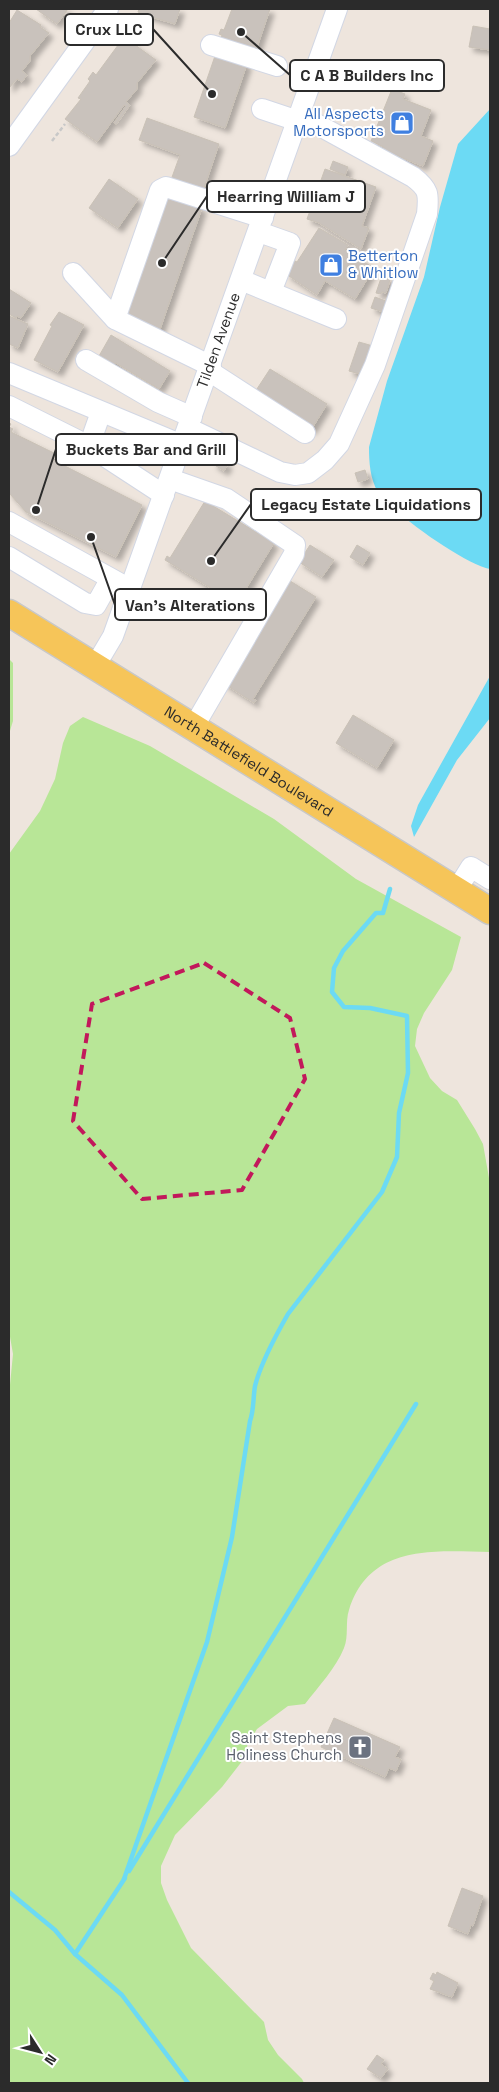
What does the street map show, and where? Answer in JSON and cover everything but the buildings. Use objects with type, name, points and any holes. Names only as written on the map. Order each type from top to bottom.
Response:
[{"type":"main road","name":"North Battlefield Boulevard","points":[[9,613],[94,668],[490,911]]},
{"type":"street","points":[[9,146],[108,9]]},
{"type":"street","name":"Tilden Avenue","points":[[94,668],[117,626],[337,9]]},
{"type":"street","points":[[211,45],[277,66]]},
{"type":"street","points":[[9,373],[101,412],[188,430],[280,472],[295,475],[308,473],[325,460],[339,444],[375,365],[427,214],[428,197],[425,186],[413,177],[299,118],[262,109]]},
{"type":"street","points":[[115,319],[160,190],[166,187],[261,225],[290,243],[271,292]]},
{"type":"street","points":[[72,273],[115,319],[210,369],[305,433]]},
{"type":"street","points":[[241,280],[336,319]]},
{"type":"street","points":[[86,360],[158,402],[188,430]]},
{"type":"street","points":[[9,406],[167,487],[227,499],[295,545],[294,554],[192,728]]},
{"type":"street","points":[[89,446],[101,412]]},
{"type":"street","points":[[9,522],[110,580],[130,589]]},
{"type":"street","points":[[9,557],[84,603],[96,605],[117,626]]},
{"type":"street","points":[[96,605],[110,580]]},
{"type":"street","points":[[456,891],[471,868],[490,879]]},
{"type":"path","points":[[52,141],[65,124]]},
{"type":"highlighted area","points":[[204,963],[290,1018],[305,1079],[242,1190],[142,1199],[73,1121],[92,1004]]},
{"type":"green space","points":[[9,659],[13,663],[13,721],[9,734]]},
{"type":"green space","points":[[83,717],[150,746],[274,819],[356,879],[461,937],[452,970],[424,1013],[417,1029],[415,1046],[430,1078],[442,1091],[457,1100],[475,1129],[483,1144],[489,1178],[490,1552],[427,1552],[388,1562],[372,1573],[359,1588],[349,1610],[345,1643],[341,1655],[332,1670],[305,1704],[288,1706],[257,1729],[248,1743],[243,1760],[222,1787],[175,1835],[161,1866],[161,1883],[167,1900],[191,1948],[264,2022],[268,2040],[278,2055],[304,2083],[9,2083],[9,1395],[13,1354],[9,1331],[9,854],[40,811],[55,779],[63,743],[70,726]]},
{"type":"water","points":[[490,109],[490,569],[464,558],[430,537],[386,501],[378,492],[373,482],[369,447],[387,381],[424,277],[440,207],[458,144]]},
{"type":"water","points":[[490,676],[490,718],[457,760],[414,837],[411,826],[418,805]]},
{"type":"waterway","points":[[124,1879],[207,1642],[232,1537],[255,1386],[261,1368],[288,1314],[382,1192],[397,1157],[399,1113],[408,1073],[407,1016],[370,1008],[344,1007],[332,992],[334,968],[343,951],[376,913],[383,913],[390,889]]},
{"type":"waterway","points":[[129,1871],[416,1404]]},
{"type":"waterway","points":[[75,1954],[125,1878]]},
{"type":"waterway","points":[[9,1892],[55,1930],[75,1954],[122,1995],[188,2083]]},
{"type":"place","name":"C A B Builders Inc","points":[[241,32]]},
{"type":"place","name":"Crux LLC","points":[[212,94]]},
{"type":"place","name":"All Aspects Motorsports","points":[[402,123]]},
{"type":"place","name":"Hearring William J","points":[[162,263]]},
{"type":"place","name":"Betterton & Whitlow","points":[[331,265]]},
{"type":"place","name":"Buckets Bar and Grill","points":[[36,510]]},
{"type":"place","name":"Van's Alterations","points":[[91,537]]},
{"type":"place","name":"Legacy Estate Liquidations","points":[[211,561]]},
{"type":"place","name":"Saint Stephens Holiness Church","points":[[360,1747]]}]
